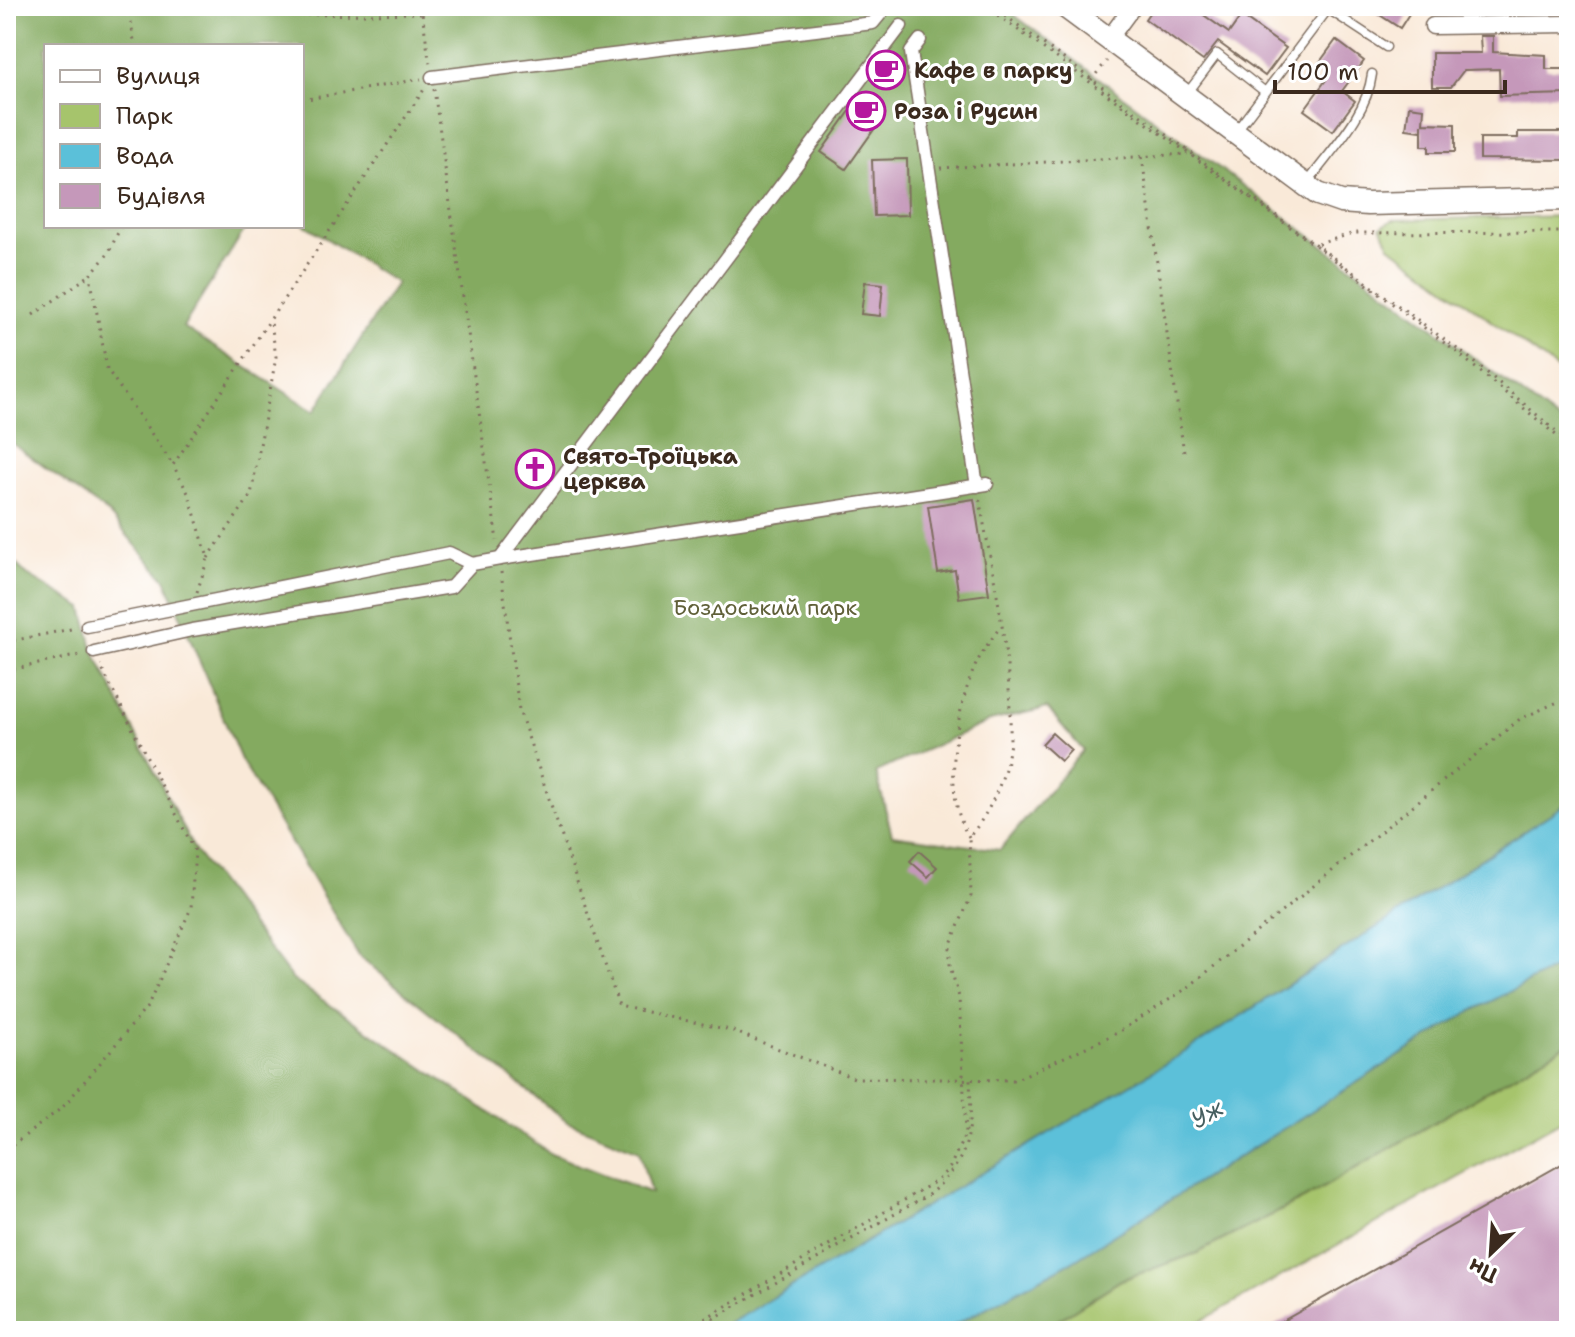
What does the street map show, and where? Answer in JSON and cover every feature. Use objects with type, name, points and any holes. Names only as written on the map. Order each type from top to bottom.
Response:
[{"type":"street","points":[[1064,6],[1108,50],[1184,97],[1304,187],[1341,202],[1569,199]]},
{"type":"street","points":[[1108,50],[1133,6]]},
{"type":"street","points":[[432,77],[873,23],[882,12]]},
{"type":"street","points":[[1433,26],[1569,24]]},
{"type":"street","points":[[500,559],[901,26]]},
{"type":"street","points":[[87,626],[449,553],[472,564],[982,485],[911,52],[920,40]]},
{"type":"street","points":[[94,652],[192,630],[451,587],[472,564]]},
{"type":"lane","points":[[1234,134],[1328,9],[1386,47]]},
{"type":"lane","points":[[1184,97],[1217,54],[1264,91]]},
{"type":"lane","points":[[1304,187],[1360,111],[1369,94],[1372,74]]},
{"type":"path","points":[[128,6],[135,44]]},
{"type":"path","points":[[421,6],[519,710],[619,1006],[730,1030],[854,1078],[970,1077],[1014,1080],[1117,1033],[1151,1011],[1238,950],[1520,719],[1569,697]]},
{"type":"path","points":[[985,6],[1318,244],[1472,360],[1569,444]]},
{"type":"path","points":[[992,6],[1459,354],[1569,444]]},
{"type":"path","points":[[307,15],[422,13]]},
{"type":"path","points":[[1091,80],[1108,50]]},
{"type":"path","points":[[304,100],[432,77]]},
{"type":"path","points":[[173,465],[432,77]]},
{"type":"path","points":[[928,169],[1190,154]]},
{"type":"path","points":[[1142,157],[1184,453]]},
{"type":"path","points":[[33,315],[90,275],[108,254],[120,228]]},
{"type":"path","points":[[1318,244],[1354,233],[1569,232]]},
{"type":"path","points":[[90,275],[107,369],[173,465],[189,495],[208,558]]},
{"type":"path","points":[[189,604],[208,558],[251,495],[276,357],[271,319]]},
{"type":"path","points":[[969,837],[985,819],[1010,738],[1001,624],[982,485]]},
{"type":"path","points":[[684,1331],[938,1180],[950,1167],[966,1132],[959,997],[950,966],[950,946],[971,896],[969,837],[959,822],[956,805],[956,738],[974,668],[1001,624]]},
{"type":"path","points":[[6,642],[87,626]]},
{"type":"path","points":[[6,671],[94,652],[195,851],[191,908],[148,1006],[63,1107],[6,1150]]},
{"type":"path","points":[[692,1331],[942,1183],[966,1149],[971,1125],[970,1077]]},
{"type":"green space","name":"Боздоський парк","points":[[6,6],[1002,6],[1569,429],[1569,802],[1190,1049],[717,1331],[6,1331],[6,554],[27,575],[83,608],[94,652],[195,851],[293,980],[551,1154],[651,1193],[639,1151],[567,1122],[359,956],[241,760],[165,579],[108,513],[6,439]],"holes":[[[1047,708],[1083,750],[1000,850],[892,835],[876,772],[990,721]]]},
{"type":"green space","points":[[1569,216],[1569,378],[1390,246],[1381,227],[1393,220]]},
{"type":"green space","points":[[1569,961],[1569,1043],[1305,1198],[1197,1253],[1121,1280],[1041,1331],[943,1331],[1071,1262],[1466,1014]]},
{"type":"green space","points":[[1569,1043],[1569,1116],[1183,1331],[1041,1331],[1121,1280],[1197,1253],[1305,1198]]},
{"type":"water","name":"Уж","points":[[1569,802],[1569,961],[1466,1014],[1071,1262],[943,1331],[717,1331],[1190,1049]]},
{"type":"building","points":[[1154,6],[1191,6],[1229,33],[1241,16],[1286,48],[1265,76],[1218,42],[1203,61],[1145,19]]},
{"type":"building","points":[[1366,6],[1414,6],[1400,28]]},
{"type":"building","points":[[1480,36],[1493,36],[1493,52],[1546,55],[1546,69],[1569,69],[1569,94],[1500,96],[1499,69],[1464,70],[1451,87],[1432,87],[1432,53],[1481,53]]},
{"type":"building","points":[[1336,40],[1364,61],[1342,91],[1355,101],[1333,131],[1304,110],[1326,80],[1314,70]]},
{"type":"building","points":[[860,97],[885,114],[846,169],[821,152]]},
{"type":"building","points":[[1409,106],[1424,108],[1423,123],[1455,124],[1455,152],[1429,152],[1429,146],[1422,146],[1422,131],[1406,129]]},
{"type":"building","points":[[1518,132],[1569,132],[1569,160],[1480,159],[1480,138],[1518,138]]},
{"type":"building","points":[[907,159],[908,215],[874,216],[872,160]]},
{"type":"building","points":[[865,282],[883,284],[880,316],[861,314]]},
{"type":"building","points":[[974,499],[989,594],[959,598],[955,570],[938,573],[928,506]]},
{"type":"building","points":[[1052,733],[1071,750],[1061,761],[1042,744]]},
{"type":"building","points":[[919,851],[937,867],[928,877],[910,861]]},
{"type":"building","points":[[1569,1160],[1569,1331],[1265,1331]]},
{"type":"place","name":"Кафе в парку","points":[[886,70]]},
{"type":"place","name":"Роза і Русин","points":[[866,111]]},
{"type":"place","name":"Свято-Троїцька церква","points":[[535,469]]}]
